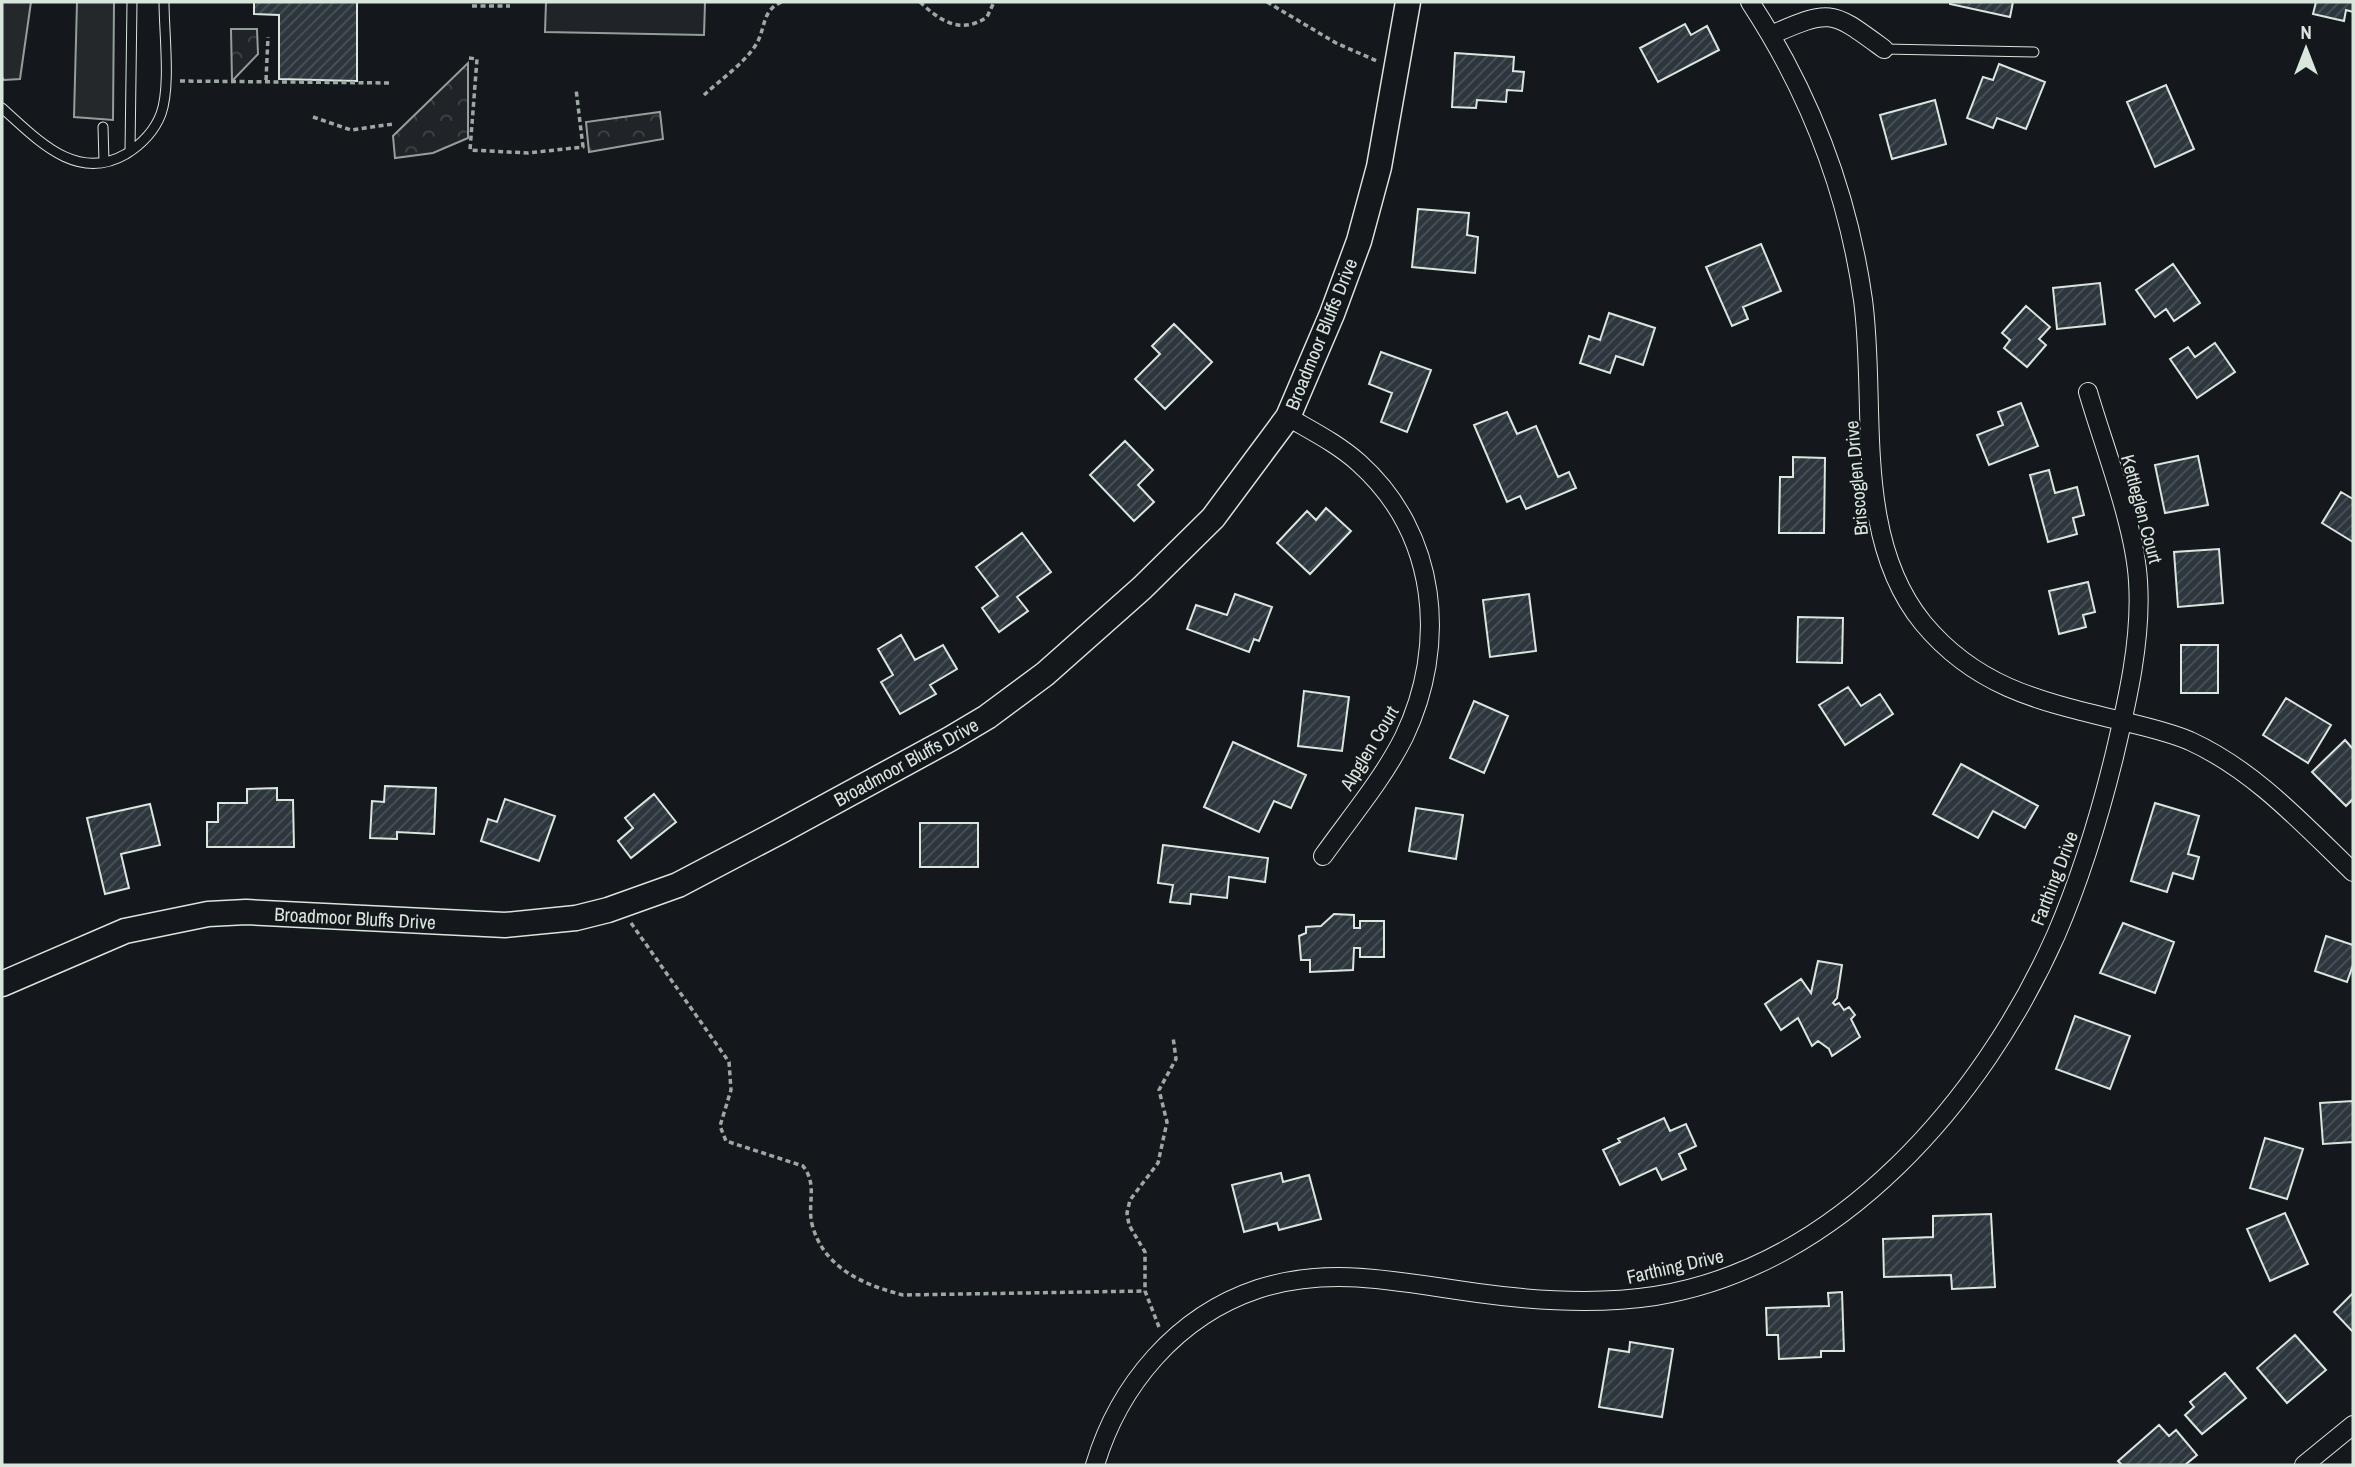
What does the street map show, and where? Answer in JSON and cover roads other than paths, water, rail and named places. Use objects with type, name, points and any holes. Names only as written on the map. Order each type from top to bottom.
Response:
[{"type":"street","name":"Broadmoor Bluffs Drive","points":[[2,984],[125,931],[208,914],[246,912],[505,925],[576,918],[619,907],[678,885],[725,861],[987,717],[1054,666],[1178,555],[1238,487],[1288,417],[1332,314],[1359,241],[1379,167],[1408,2]]},
{"type":"street","name":"Briscoglen Drive","points":[[1749,2],[1771,35],[1826,148],[1857,263],[1867,335],[1876,512],[1883,543],[1906,598],[1944,646],[1993,682],[2052,704],[2153,727],[2190,741],[2242,771],[2353,872]]},
{"type":"street","points":[[1771,35],[1802,21],[1822,17],[1841,18],[1884,49]]},
{"type":"street","name":"Kettleglen Court","points":[[2088,392],[2129,534],[2138,580],[2136,637],[2122,721]]},
{"type":"street","name":"Alpglen Court","points":[[1288,417],[1343,449],[1380,484],[1396,507],[1423,563],[1432,621],[1425,681],[1403,739],[1323,856]]},
{"type":"street","name":"Farthing Drive","points":[[1095,1465],[1111,1420],[1124,1396],[1166,1345],[1224,1304],[1257,1290],[1293,1281],[1356,1276],[1529,1300],[1615,1300],[1688,1289],[1732,1276],[1801,1242],[1866,1193],[1903,1158],[1947,1110],[1993,1049],[2031,985],[2073,891],[2099,817],[2122,721]]},
{"type":"street","points":[[2304,1465],[2353,1424]]},
{"type":"lane","points":[[130,151],[132,2]]},
{"type":"lane","points":[[2,108],[50,150],[70,161],[92,165],[115,161],[150,136],[161,113],[164,2]]},
{"type":"lane","points":[[1884,49],[2034,51]]},
{"type":"lane","points":[[103,127],[104,162]]}]
